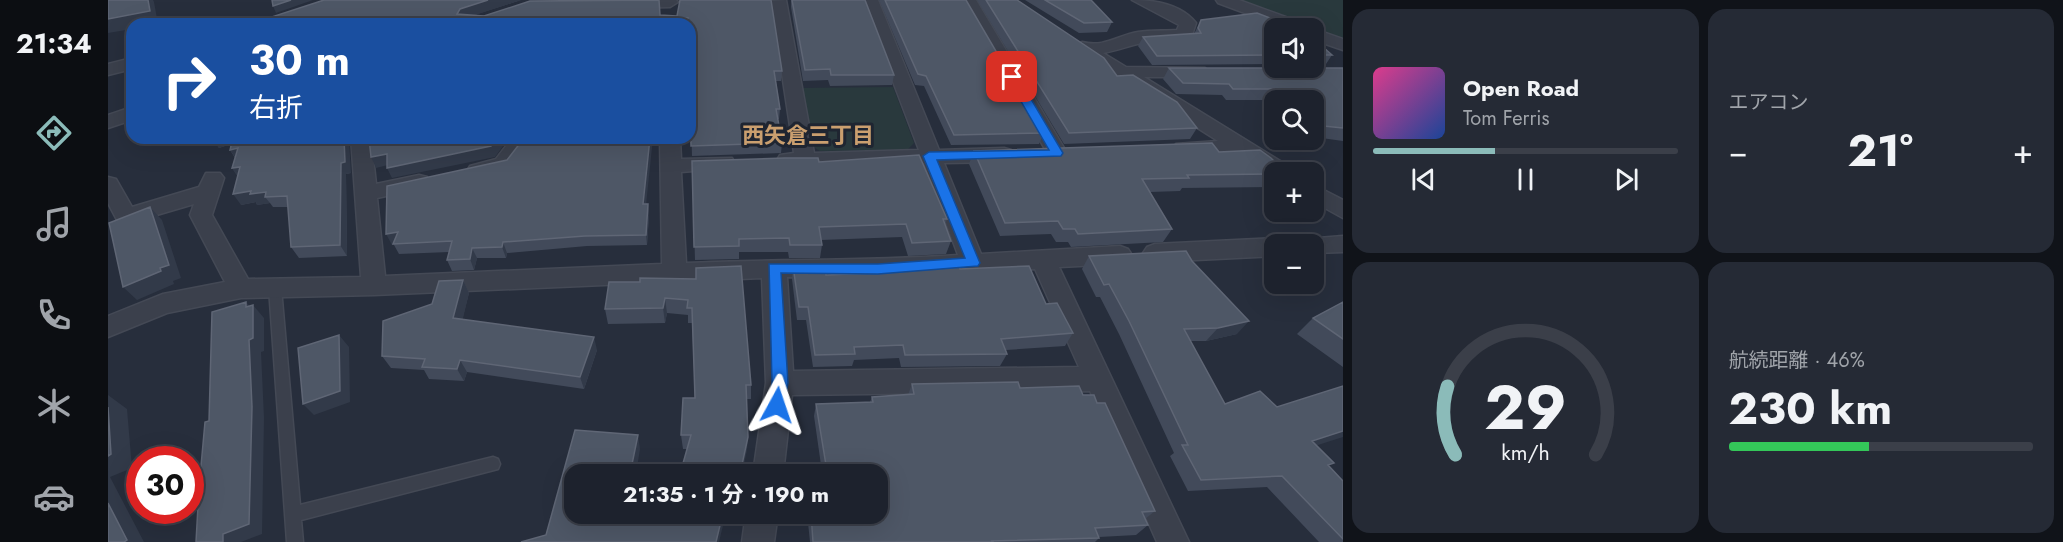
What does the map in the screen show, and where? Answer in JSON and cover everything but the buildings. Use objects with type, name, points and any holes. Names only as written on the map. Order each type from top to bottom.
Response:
[{"type":"street","points":[[758,1],[791,0]]},
{"type":"street","points":[[870,0],[929,156],[973,263]]},
{"type":"street","points":[[968,0],[1057,153]]},
{"type":"street","points":[[1086,50],[1120,45],[1138,37],[1184,35],[1188,23],[1171,12],[1140,0]]},
{"type":"street","points":[[1224,0],[1272,18]]},
{"type":"street","points":[[779,1],[805,159]]},
{"type":"street","points":[[612,3],[674,6]]},
{"type":"street","points":[[1067,37],[1267,162]]},
{"type":"street","points":[[1324,38],[1343,45]]},
{"type":"street","points":[[108,70],[126,65]]},
{"type":"street","points":[[1120,72],[1214,72]]},
{"type":"street","points":[[108,122],[126,115]]},
{"type":"street","points":[[362,144],[374,286]]},
{"type":"street","points":[[366,193],[503,164],[518,144]]},
{"type":"street","points":[[670,144],[674,272]]},
{"type":"street","points":[[1160,149],[1241,146]]},
{"type":"street","points":[[771,161],[1080,153]]},
{"type":"street","points":[[670,166],[749,162]]},
{"type":"street","points":[[108,184],[126,216],[211,185],[201,216],[241,289]]},
{"type":"street","points":[[1324,198],[1343,210]]},
{"type":"street","points":[[1324,245],[1343,244]]},
{"type":"street","points":[[108,327],[163,304],[241,289],[374,286],[774,268],[878,269],[1264,248]]},
{"type":"street","points":[[1043,259],[1173,542]]},
{"type":"street","points":[[769,464],[780,383],[774,268]]},
{"type":"street","points":[[780,383],[1098,379]]},
{"type":"street","points":[[758,542],[760,524]]},
{"type":"lane","points":[[275,288],[295,542]]},
{"type":"lane","points":[[293,514],[493,464]]},
{"type":"shaded area","points":[[1237,0],[1343,0],[1343,39],[1324,32],[1324,18],[1286,18]]},
{"type":"shaded area","points":[[893,87],[914,143],[907,150],[820,151],[809,144],[799,88]]},
{"type":"district","name":"西矢倉三丁目","points":[[808,135]]},
{"type":"route","points":[[777,405],[780,383],[774,268],[878,269],[973,263],[929,156],[1057,153],[1012,77]]}]
